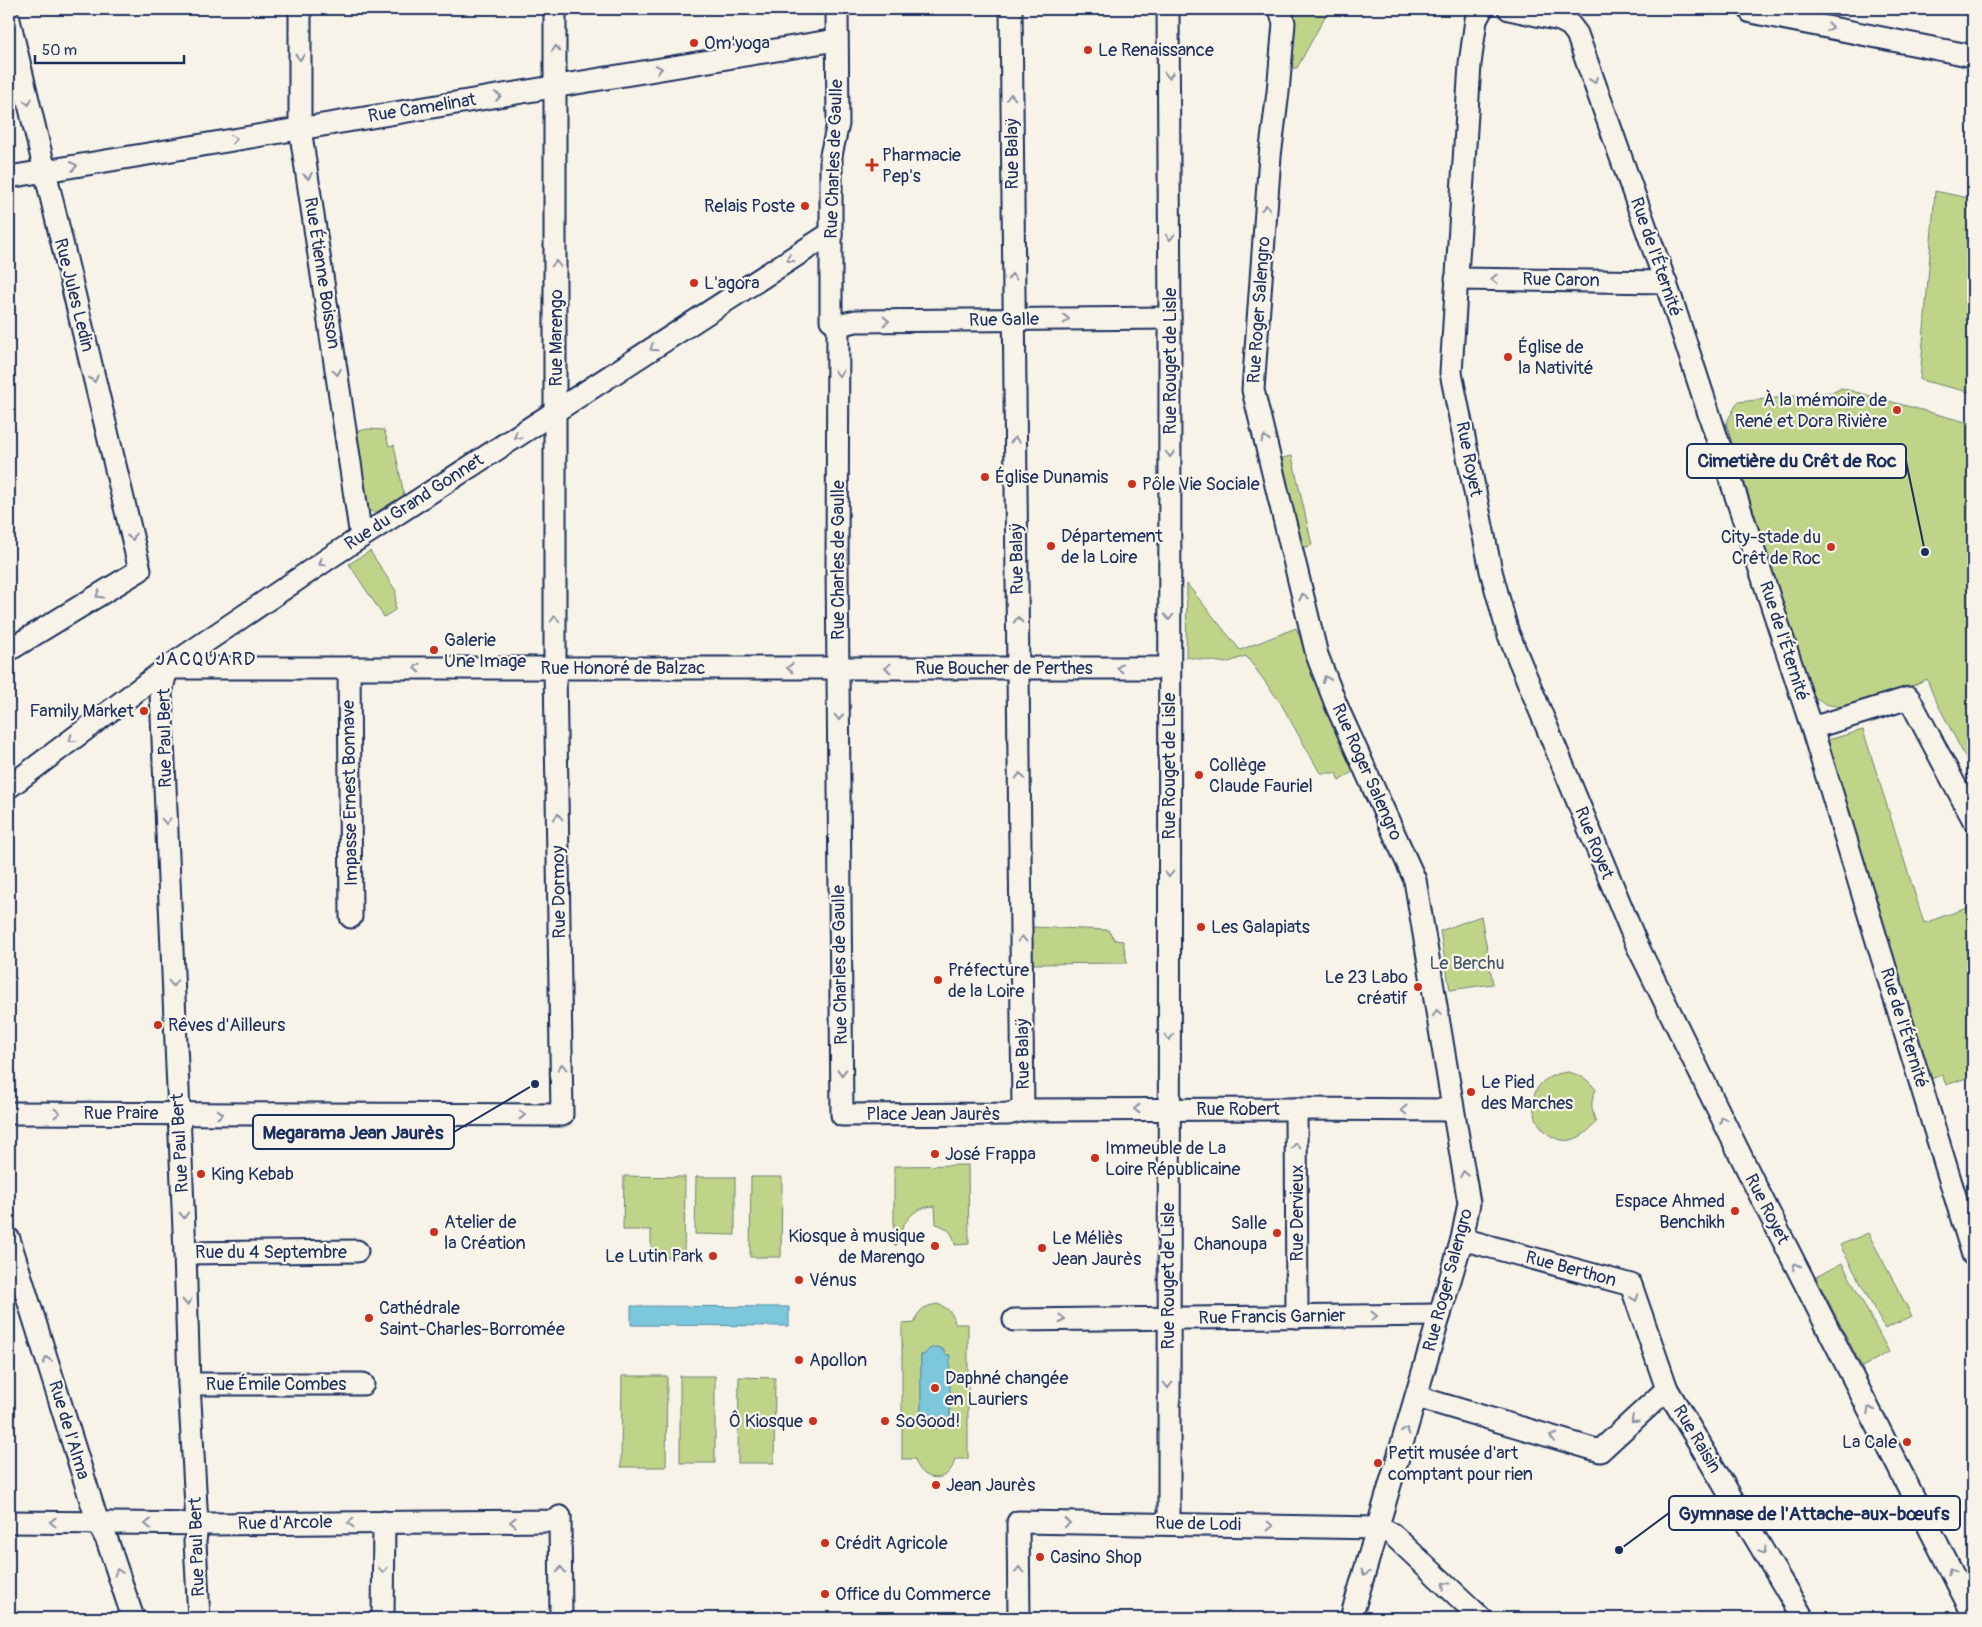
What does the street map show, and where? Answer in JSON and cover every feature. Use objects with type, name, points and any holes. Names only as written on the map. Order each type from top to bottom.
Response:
[{"type":"street","name":"Rue Étienne Boisson","points":[[300,9],[300,128],[360,537]]},
{"type":"street","name":"Rue Marengo","points":[[555,9],[555,668]]},
{"type":"street","name":"Rue Charles de Gaulle","points":[[837,9],[838,124],[831,155],[831,320],[838,325],[837,566],[842,1115]]},
{"type":"street","name":"Rue Balaÿ","points":[[1011,9],[1012,320],[1019,668],[1023,1110]]},
{"type":"street","name":"Rue Rouget de Lisle","points":[[1168,9],[1170,318],[1168,1524]]},
{"type":"street","name":"Rue Royet","points":[[1482,9],[1476,20],[1470,64],[1451,373],[1491,571],[1508,633],[1637,945],[1758,1190],[1973,1614]]},
{"type":"street","name":"Rue de l'Éternité","points":[[1509,9],[1560,20],[1570,25],[1577,34],[1666,282],[1812,728],[1973,1255]]},
{"type":"street","points":[[1750,9],[1751,12],[1973,56]]},
{"type":"street","name":"Rue Roger Salengro","points":[[1282,16],[1278,92],[1270,156],[1253,390],[1316,655],[1414,880],[1469,1203],[1462,1238],[1352,1618]]},
{"type":"street","name":"Rue Jules Ledin","points":[[9,20],[140,570],[9,650]]},
{"type":"street","name":"Rue Camelinat","points":[[9,177],[836,40]]},
{"type":"street","name":"Rue du Grand Gonnet","points":[[9,787],[167,668],[360,537],[831,233]]},
{"type":"street","name":"Rue Caron","points":[[1456,279],[1666,282]]},
{"type":"street","name":"Rue Galle","points":[[838,325],[856,321],[1170,318]]},
{"type":"street","name":"Rue Honoré de Balzac","points":[[167,668],[839,668]]},
{"type":"street","name":"Rue Paul Bert","points":[[167,668],[161,693],[189,1384],[197,1524],[195,1542],[199,1618]]},
{"type":"street","name":"Impasse Ernest Bonnave","points":[[349,668],[351,917]]},
{"type":"street","name":"Rue Dormoy","points":[[555,668],[562,1115]]},
{"type":"street","name":"Rue Boucher de Perthes","points":[[839,668],[1169,668]]},
{"type":"street","points":[[1812,728],[1909,698],[1973,819]]},
{"type":"street","name":"Rue Robert","points":[[1023,1110],[1296,1108],[1453,1110]]},
{"type":"street","name":"Rue Dervieux","points":[[1296,1108],[1297,1317]]},
{"type":"street","name":"Place Jean Jaurès","points":[[842,1115],[1008,1114],[1023,1110]]},
{"type":"street","name":"Rue Praire","points":[[9,1113],[562,1115]]},
{"type":"street","name":"Rue Berthon","points":[[1462,1238],[1630,1285],[1667,1389]]},
{"type":"street","name":"Rue de l'Alma","points":[[9,1239],[98,1523],[107,1540],[133,1618]]},
{"type":"street","name":"Rue du 4 Septembre","points":[[185,1253],[357,1252]]},
{"type":"street","name":"Rue Francis Garnier","points":[[1014,1320],[1440,1315]]},
{"type":"street","name":"Rue Émile Combes","points":[[189,1384],[363,1384]]},
{"type":"street","points":[[1417,1397],[1600,1451],[1667,1389]]},
{"type":"street","name":"Rue Raisin","points":[[1667,1389],[1798,1616]]},
{"type":"street","name":"Rue d'Arcole","points":[[9,1522],[197,1524],[556,1521],[560,1517],[561,1618]]},
{"type":"street","points":[[384,1522],[384,1618]]},
{"type":"street","name":"Rue de Lodi","points":[[1019,1618],[1018,1522],[1378,1528]]},
{"type":"street","points":[[1378,1528],[1392,1534],[1481,1618]]},
{"type":"green space","points":[[1289,9],[1329,9],[1297,68],[1290,68]]},
{"type":"green space","points":[[1935,191],[1973,199],[1973,393],[1920,380]]},
{"type":"green space","points":[[1841,388],[1973,424],[1973,772],[1933,695],[1927,679],[1914,685],[1845,706],[1827,704],[1811,696],[1726,423],[1738,402],[1834,392]]},
{"type":"green space","points":[[368,429],[384,430],[389,446],[394,445],[404,495],[375,513],[368,510],[357,431]]},
{"type":"green space","points":[[1292,456],[1312,545],[1302,548],[1282,458]]},
{"type":"green space","points":[[370,551],[396,591],[395,610],[384,617],[349,564]]},
{"type":"green space","points":[[1187,584],[1240,650],[1296,628],[1354,771],[1339,781],[1336,773],[1320,773],[1280,702],[1246,656],[1226,663],[1186,657]]},
{"type":"green space","points":[[1863,730],[1924,923],[1973,906],[1973,1076],[1946,1085],[1942,1075],[1931,1079],[1828,740]]},
{"type":"green space","name":"Le Berchu","points":[[1481,916],[1493,984],[1450,990],[1440,931]]},
{"type":"green space","points":[[1032,927],[1108,930],[1115,940],[1123,941],[1127,963],[1032,964]]},
{"type":"green space","points":[[1568,1072],[1584,1078],[1596,1090],[1592,1106],[1596,1122],[1579,1137],[1563,1140],[1548,1134],[1538,1122],[1533,1107],[1536,1091],[1547,1079]]},
{"type":"green space","points":[[968,1165],[969,1244],[955,1245],[949,1231],[936,1224],[935,1206],[913,1213],[901,1230],[897,1245],[894,1245],[894,1166]]},
{"type":"green space","points":[[624,1176],[685,1177],[684,1257],[651,1257],[651,1230],[623,1230]]},
{"type":"green space","points":[[696,1177],[735,1177],[735,1235],[695,1234]]},
{"type":"green space","points":[[751,1177],[782,1177],[781,1257],[750,1257]]},
{"type":"green space","points":[[1868,1233],[1912,1316],[1885,1329],[1840,1245]]},
{"type":"green space","points":[[1842,1263],[1889,1352],[1862,1367],[1816,1277]]},
{"type":"green space","points":[[937,1304],[947,1309],[952,1314],[955,1324],[968,1324],[968,1459],[955,1459],[947,1473],[942,1477],[935,1478],[923,1473],[915,1459],[902,1459],[902,1324],[915,1323],[918,1315],[925,1307]],"holes":[[[937,1347],[943,1349],[946,1355],[949,1355],[950,1420],[926,1424],[924,1420],[921,1420],[921,1355]]]},
{"type":"green space","points":[[622,1376],[667,1376],[666,1467],[621,1467]]},
{"type":"green space","points":[[680,1376],[715,1376],[715,1463],[680,1463]]},
{"type":"green space","points":[[739,1377],[775,1378],[774,1463],[738,1463]]},
{"type":"water","points":[[631,1306],[789,1307],[789,1326],[631,1325]]},
{"type":"water","points":[[934,1347],[941,1348],[946,1355],[950,1355],[950,1420],[947,1420],[940,1428],[929,1427],[924,1420],[921,1420],[921,1355],[924,1355],[929,1349]]},
{"type":"place","name":"Om'yoga","points":[[694,43]]},
{"type":"place","name":"Le Renaissance","points":[[1088,50]]},
{"type":"place","name":"Pharmacie Pep's","points":[[872,165]]},
{"type":"place","name":"Relais Poste","points":[[805,206]]},
{"type":"place","name":"L'agora","points":[[694,283]]},
{"type":"place","name":"Église de la Nativité","points":[[1508,357]]},
{"type":"place","name":"À la mémoire de René et Dora Rivière","points":[[1897,410]]},
{"type":"place","name":"Église Dunamis","points":[[985,477]]},
{"type":"place","name":"Pôle Vie Sociale","points":[[1132,484]]},
{"type":"place","name":"Département de la Loire","points":[[1051,546]]},
{"type":"place","name":"City-stade du Crêt de Roc","points":[[1831,547]]},
{"type":"place","name":"Cimetière du Crêt de Roc","points":[[1925,552]]},
{"type":"place","name":"Galerie Une Image","points":[[434,650]]},
{"type":"place","name":"Family Market","points":[[144,711]]},
{"type":"place","name":"Collège Claude Fauriel","points":[[1199,775]]},
{"type":"place","name":"Les Galapiats","points":[[1201,927]]},
{"type":"place","name":"Préfecture de la Loire","points":[[938,980]]},
{"type":"place","name":"Le 23 Labo créatif","points":[[1418,987]]},
{"type":"place","name":"Rêves d'Ailleurs","points":[[158,1025]]},
{"type":"place","name":"Megarama Jean Jaurès","points":[[535,1084]]},
{"type":"place","name":"Le Pied des Marches","points":[[1471,1092]]},
{"type":"place","name":"José Frappa","points":[[935,1154]]},
{"type":"place","name":"Immeuble de La Loire Républicaine","points":[[1095,1158]]},
{"type":"place","name":"King Kebab","points":[[201,1174]]},
{"type":"place","name":"Espace Ahmed Benchikh","points":[[1735,1211]]},
{"type":"place","name":"Atelier de la Création","points":[[434,1232]]},
{"type":"place","name":"Salle Chanoupa","points":[[1277,1233]]},
{"type":"place","name":"Kiosque à musique de Marengo","points":[[935,1246]]},
{"type":"place","name":"Le Méliès Jean Jaurès","points":[[1042,1248]]},
{"type":"place","name":"Le Lutin Park","points":[[713,1256]]},
{"type":"place","name":"Vénus","points":[[799,1280]]},
{"type":"place","name":"Cathédrale Saint-Charles-Borromée","points":[[369,1318]]},
{"type":"place","name":"Apollon","points":[[799,1360]]},
{"type":"place","name":"Daphné changée en Lauriers","points":[[935,1388]]},
{"type":"place","name":"Ô Kiosque","points":[[813,1421]]},
{"type":"place","name":"SoGood!","points":[[885,1421]]},
{"type":"place","name":"La Cale","points":[[1907,1442]]},
{"type":"place","name":"Petit musée d'art comptant pour rien","points":[[1378,1463]]},
{"type":"place","name":"Jean Jaurès","points":[[936,1485]]},
{"type":"place","name":"Crédit Agricole","points":[[825,1543]]},
{"type":"place","name":"Gymnase de l'Attache-aux-bœufs","points":[[1619,1550]]},
{"type":"place","name":"Casino Shop","points":[[1040,1557]]},
{"type":"place","name":"Office du Commerce","points":[[825,1594]]},
{"type":"district","name":"JACQUARD","points":[[206,659]]}]
